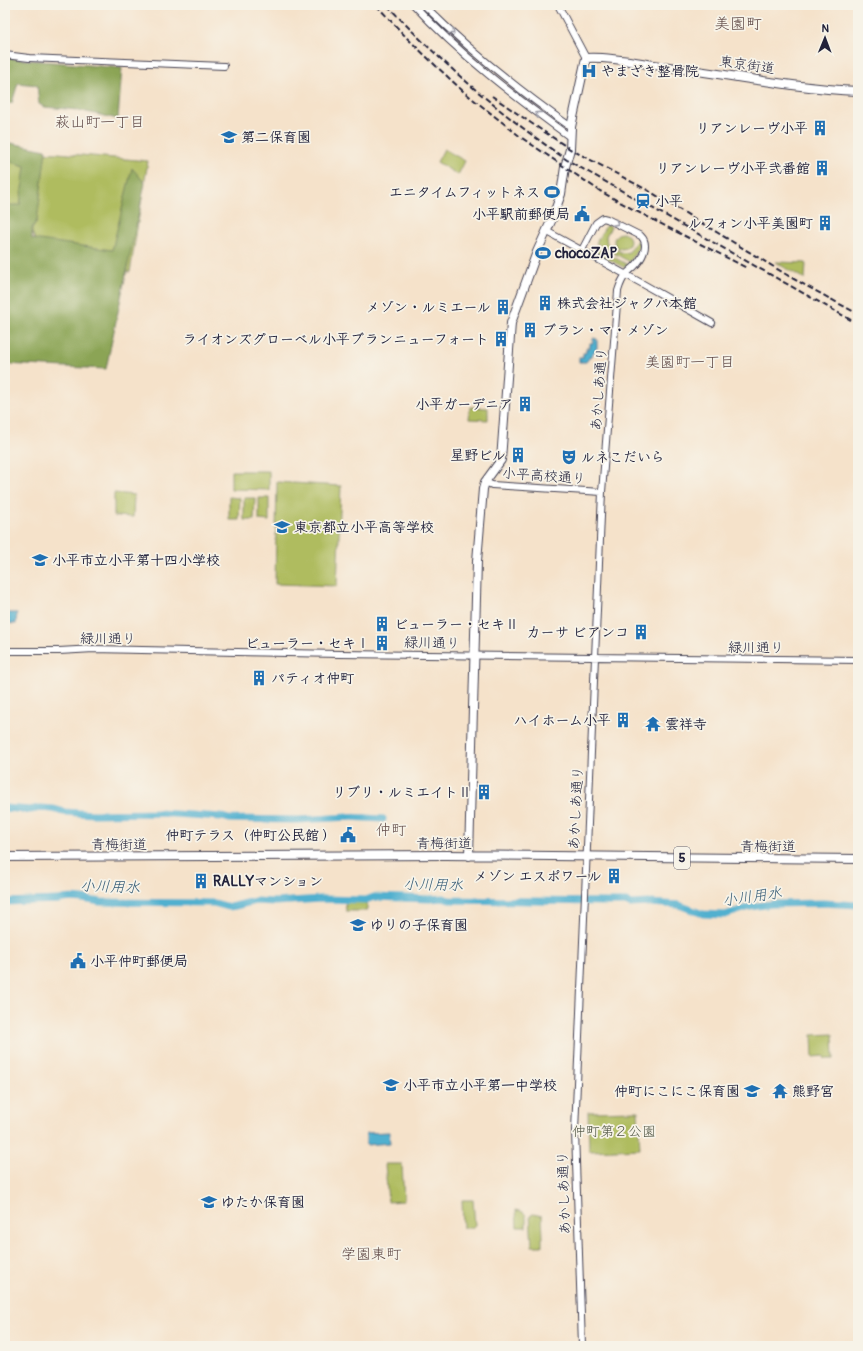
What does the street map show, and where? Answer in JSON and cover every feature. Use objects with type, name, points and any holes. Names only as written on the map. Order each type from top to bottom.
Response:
[{"type":"main road","points":[[469,856],[477,561],[484,482],[502,460],[511,323],[537,252],[561,194],[565,167],[570,149],[571,127],[586,58]]},
{"type":"main road","name":"東京街道","points":[[586,58],[609,59],[696,70],[793,85],[858,91]]},
{"type":"main road","name":"青梅街道","points":[[5,857],[469,856],[858,859]]},
{"type":"street","points":[[414,5],[452,44],[531,108],[570,136]]},
{"type":"street","points":[[424,5],[483,59],[532,99],[571,127]]},
{"type":"street","points":[[558,5],[586,58]]},
{"type":"street","points":[[5,55],[29,58],[224,66]]},
{"type":"street","name":"あかしあ通り","points":[[582,250],[596,223],[603,218],[637,234],[644,240],[645,249],[635,267],[626,274],[620,283],[618,290],[602,492],[575,1131],[582,1346]]},
{"type":"street","points":[[546,231],[712,323]]},
{"type":"street","name":"小平高校通り","points":[[484,482],[492,485],[602,492]]},
{"type":"street","name":"緑川通り","points":[[5,650],[60,651],[99,649],[475,656],[858,660]]},
{"type":"green space","points":[[5,58],[122,68],[118,119],[78,110],[44,107],[39,104],[37,85],[18,83],[12,103],[5,104]]},
{"type":"green space","points":[[5,142],[46,150],[37,221],[32,228],[32,239],[112,250],[132,168],[145,183],[106,369],[5,364],[5,205],[20,205],[25,166],[5,160]]},
{"type":"green space","points":[[444,149],[465,161],[458,175],[437,162]]},
{"type":"green space","points":[[5,151],[58,153],[148,161],[130,272],[40,264],[41,252],[29,226],[5,223]]},
{"type":"green space","points":[[608,225],[611,227],[606,236],[607,244],[622,253],[629,252],[637,240],[639,243],[639,246],[630,262],[596,243],[605,227]]},
{"type":"green space","points":[[622,233],[628,235],[630,241],[628,247],[622,249],[616,247],[614,241],[616,235]]},
{"type":"green space","points":[[595,247],[628,265],[623,267],[595,252]]},
{"type":"green space","points":[[775,262],[806,263],[805,279]]},
{"type":"green space","points":[[470,407],[488,408],[488,420],[469,419]]},
{"type":"green space","points":[[231,471],[269,471],[269,490],[231,489]]},
{"type":"green space","points":[[277,482],[341,486],[337,586],[275,584]]},
{"type":"green space","points":[[114,493],[134,495],[133,517],[114,516]]},
{"type":"green space","points":[[229,497],[240,498],[239,520],[229,520]]},
{"type":"green space","points":[[244,498],[255,498],[254,520],[244,520]]},
{"type":"green space","points":[[259,498],[269,498],[269,521],[259,520]]},
{"type":"green space","points":[[345,901],[367,901],[367,911],[346,911]]},
{"type":"green space","points":[[833,1034],[834,1059],[825,1059],[824,1056],[813,1057],[812,1035]]},
{"type":"green space","name":"仲町第２公園","points":[[638,1111],[640,1149],[589,1151],[588,1112]]},
{"type":"green space","points":[[385,1164],[402,1164],[404,1201],[388,1202]]},
{"type":"green space","points":[[462,1200],[473,1200],[475,1225],[472,1228],[463,1228]]},
{"type":"green space","points":[[516,1210],[523,1212],[526,1215],[526,1227],[517,1227]]},
{"type":"green space","points":[[533,1214],[542,1216],[542,1246],[532,1246],[530,1216]]},
{"type":"water","points":[[593,338],[597,339],[597,348],[586,362],[579,362],[579,358],[583,358],[583,353],[586,353],[586,348],[590,348],[590,343],[593,343]]},
{"type":"water","points":[[5,613],[17,613],[16,624],[5,623]]},
{"type":"water","points":[[389,1132],[390,1143],[366,1145],[366,1133]]},
{"type":"waterway","points":[[5,808],[30,810],[40,808],[64,812],[94,814],[159,813],[222,817],[229,819],[299,820],[348,817],[383,819]]},
{"type":"waterway","name":"小川用水","points":[[5,902],[74,898],[101,902],[214,903],[229,907],[255,901],[275,902],[321,899],[366,900],[374,897],[443,898],[449,900],[626,902],[630,904],[650,903],[679,905],[703,914],[725,915],[750,907],[772,904],[823,903],[858,905]]},
{"type":"railway","points":[[376,5],[407,38],[464,92],[522,138],[600,191],[747,268]]},
{"type":"railway","points":[[387,5],[428,47],[496,107],[567,160],[858,324]]},
{"type":"railway","points":[[492,96],[570,149],[649,191],[792,278],[858,314]]},
{"type":"place","name":"やまざき整骨院","points":[[589,71]]},
{"type":"place","name":"リアンレーヴ小平","points":[[820,128]]},
{"type":"place","name":"第二保育園","points":[[229,137]]},
{"type":"place","name":"リアンレーヴ小平弐番館","points":[[822,168]]},
{"type":"place","name":"エニタイムフィットネス","points":[[552,192]]},
{"type":"place","name":"小平","points":[[643,201]]},
{"type":"place","name":"小平駅前郵便局","points":[[582,214]]},
{"type":"place","name":"ルフォン小平美園町","points":[[825,223]]},
{"type":"place","name":"chocoZAP","points":[[543,253]]},
{"type":"place","name":"株式会社ジャクパ本館","points":[[545,303]]},
{"type":"place","name":"メゾン・ルミエール","points":[[503,307]]},
{"type":"place","name":"ブラン・マ・メゾン","points":[[530,330]]},
{"type":"place","name":"ライオンズグローベル小平ブランニューフォート","points":[[501,339]]},
{"type":"place","name":"小平ガーデニア","points":[[525,404]]},
{"type":"place","name":"星野ビル","points":[[518,455]]},
{"type":"place","name":"ルネこだいら","points":[[569,457]]},
{"type":"place","name":"東京都立小平高等学校","points":[[282,527]]},
{"type":"place","name":"小平市立小平第十四小学校","points":[[40,560]]},
{"type":"place","name":"ビューラー・セキⅡ","points":[[382,624]]},
{"type":"place","name":"カーサ ビアンコ","points":[[641,632]]},
{"type":"place","name":"ビューラー・セキⅠ","points":[[382,643]]},
{"type":"place","name":"パティオ仲町","points":[[259,678]]},
{"type":"place","name":"ハイホーム小平","points":[[623,720]]},
{"type":"place","name":"雲祥寺","points":[[653,724]]},
{"type":"place","name":"リブリ・ルミエイトⅡ","points":[[484,792]]},
{"type":"place","name":"仲町テラス（仲町公民館 ）","points":[[348,835]]},
{"type":"place","name":"メゾン エスポワール","points":[[614,876]]},
{"type":"place","name":"RALLYマンション","points":[[201,881]]},
{"type":"place","name":"ゆりの子保育園","points":[[358,925]]},
{"type":"place","name":"小平仲町郵便局","points":[[78,961]]},
{"type":"place","name":"小平市立小平第一中学校","points":[[391,1085]]},
{"type":"place","name":"仲町にこにこ保育園","points":[[752,1091]]},
{"type":"place","name":"熊野宮","points":[[780,1091]]},
{"type":"place","name":"ゆたか保育園","points":[[209,1202]]},
{"type":"district","name":"美園町","points":[[738,24]]},
{"type":"district","name":"萩山町一丁目","points":[[100,122]]},
{"type":"district","name":"美園町一丁目","points":[[690,362]]},
{"type":"district","name":"仲町","points":[[391,830]]},
{"type":"district","name":"学園東町","points":[[371,1254]]}]
